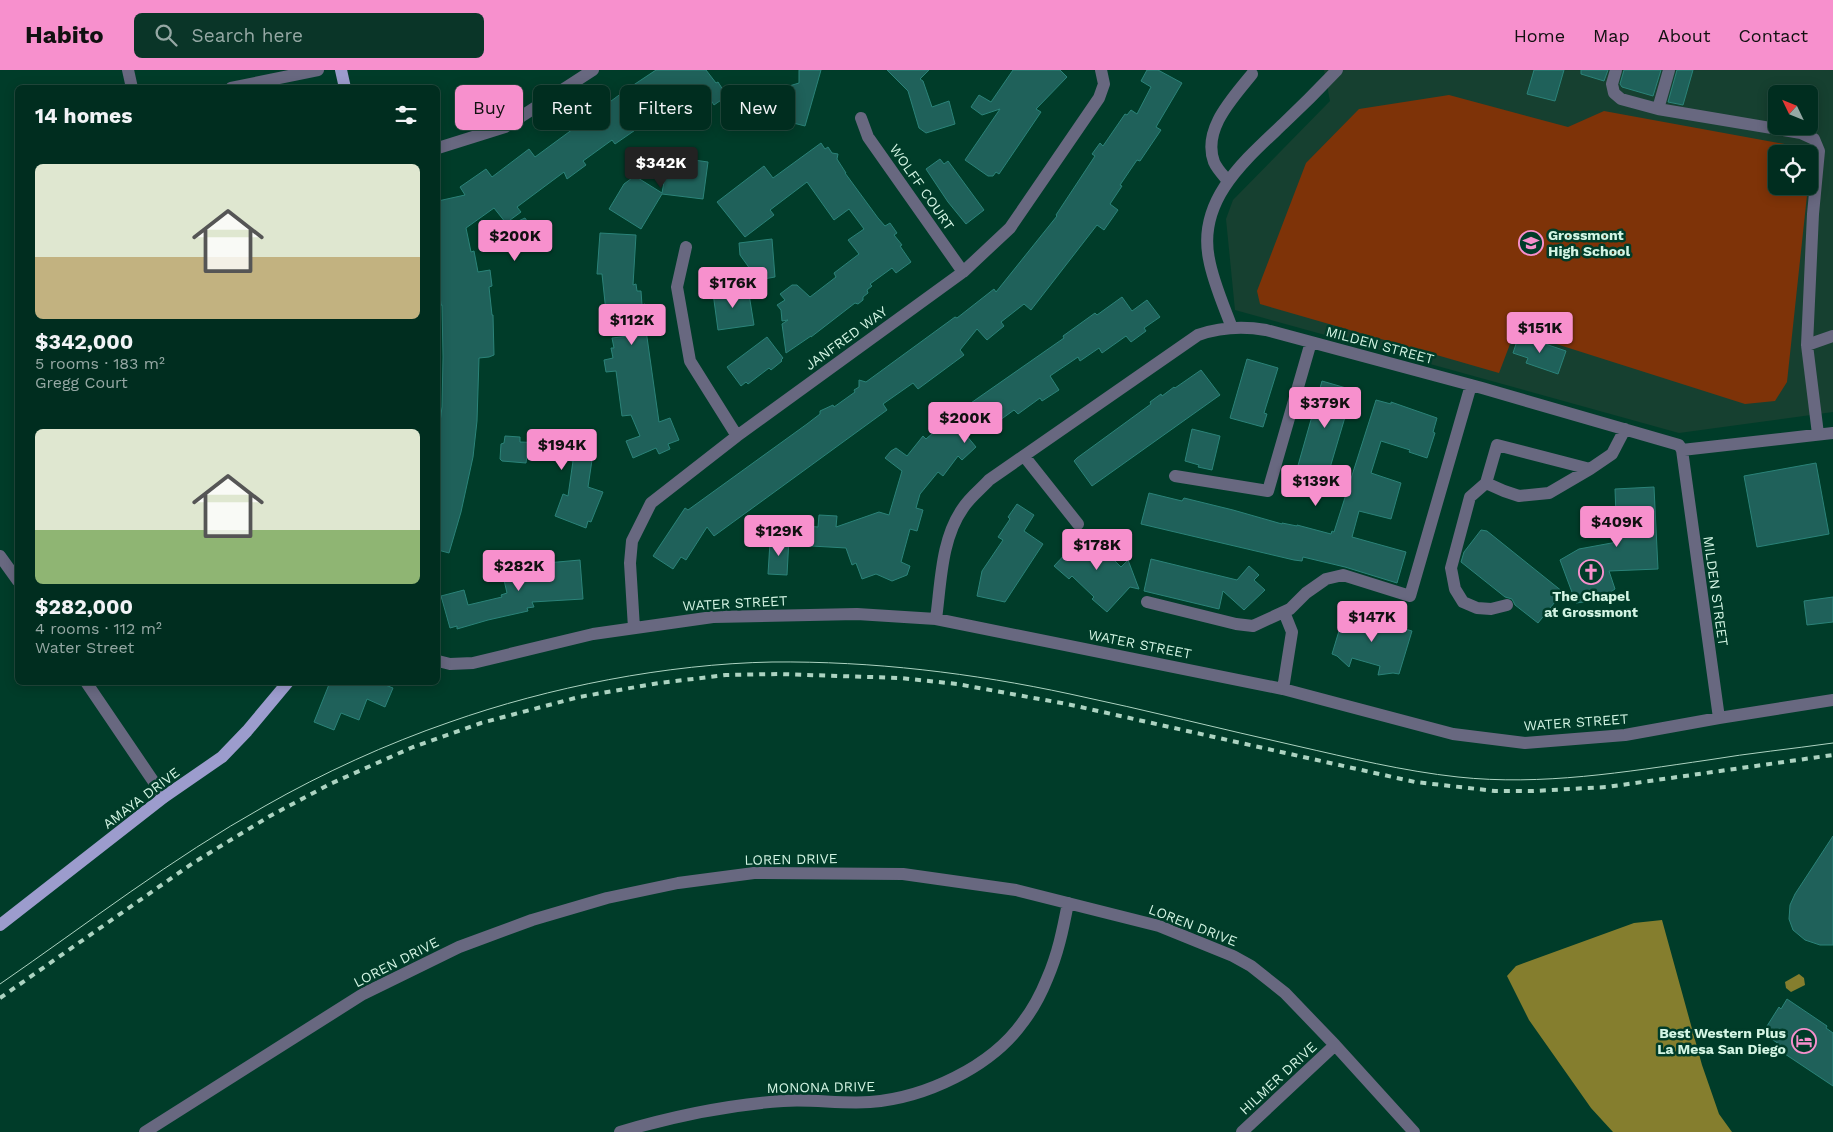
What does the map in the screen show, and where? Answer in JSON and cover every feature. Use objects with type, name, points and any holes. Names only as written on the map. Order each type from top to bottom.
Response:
[{"type":"main road","points":[[341,70],[344,85]]},
{"type":"main road","name":"AMAYA DRIVE","points":[[0,925],[164,797],[222,757],[247,731],[285,685]]},
{"type":"street","points":[[128,70],[131,85]]},
{"type":"street","points":[[246,85],[318,70]]},
{"type":"street","points":[[440,147],[505,127],[593,70]]},
{"type":"street","name":"JANFRED WAY","points":[[634,628],[630,563],[632,541],[651,503],[737,436],[963,272],[1010,228],[1099,98],[1104,84],[1102,70]]},
{"type":"street","points":[[1232,328],[1215,279],[1208,251],[1208,236],[1212,215],[1219,194],[1244,161],[1312,96],[1336,70]]},
{"type":"street","points":[[1616,70],[1612,84],[1614,93],[1621,99],[1658,109],[1801,133],[1814,139],[1819,151],[1813,214],[1807,345],[1818,434]]},
{"type":"street","points":[[1658,109],[1669,70]]},
{"type":"street","points":[[1228,181],[1215,163],[1211,147],[1216,127],[1223,111],[1252,74]]},
{"type":"street","name":"WOLFF COURT","points":[[861,118],[868,137],[963,272]]},
{"type":"street","points":[[686,247],[676,287],[690,360],[737,436]]},
{"type":"street","name":"MILDEN STREET","points":[[936,619],[951,529],[963,507],[989,480],[1198,335],[1213,330],[1253,328],[1471,385],[1679,445],[1682,450],[1719,718]]},
{"type":"street","points":[[1807,345],[1833,336]]},
{"type":"street","points":[[1175,476],[1268,491],[1311,342]]},
{"type":"street","points":[[1147,602],[1236,624],[1253,626],[1290,609],[1316,585],[1334,576],[1342,575],[1410,596],[1471,385]]},
{"type":"street","points":[[1486,482],[1504,492],[1519,496],[1548,493],[1612,454],[1625,429]]},
{"type":"street","points":[[1682,450],[1833,433]]},
{"type":"street","points":[[1507,604],[1484,609],[1463,602],[1454,590],[1451,568],[1470,498],[1486,482],[1497,445],[1590,469]]},
{"type":"street","points":[[1024,456],[1078,524]]},
{"type":"street","points":[[0,556],[15,577]]},
{"type":"street","points":[[1283,689],[1292,632],[1284,612]]},
{"type":"street","name":"WATER STREET","points":[[440,662],[450,664],[473,663],[594,634],[714,617],[856,614],[936,619],[1283,689],[1453,734],[1525,743],[1625,735],[1833,700]]},
{"type":"street","points":[[88,685],[164,797]]},
{"type":"street","name":"LOREN DRIVE","points":[[145,1132],[363,994],[386,981],[480,938],[564,909],[607,898],[678,883],[754,873],[904,874],[1016,890],[1159,926],[1233,956],[1251,966],[1286,993],[1414,1132]]},
{"type":"street","name":"MONONA DRIVE","points":[[620,1132],[671,1117],[726,1107],[786,1101],[848,1103],[891,1100],[947,1081],[972,1068],[989,1056],[1023,1023],[1040,993],[1056,957],[1068,902]]},
{"type":"street","name":"HILMER DRIVE","points":[[1242,1132],[1335,1045]]},
{"type":"shaded area","name":"Grossmont High School","points":[[1324,70],[1833,70],[1833,412],[1679,433],[1235,310],[1226,219],[1233,200],[1330,101]]},
{"type":"shaded area","name":"Grossmont High School","points":[[1449,95],[1568,127],[1604,111],[1790,145],[1768,145],[1768,195],[1807,195],[1787,382],[1775,401],[1745,404],[1515,331],[1499,373],[1260,304],[1257,291],[1306,163],[1359,109]]},
{"type":"shaded area","points":[[1662,920],[1702,1065],[1719,1114],[1732,1132],[1613,1132],[1591,1108],[1529,1020],[1507,976],[1516,966],[1634,923]]},
{"type":"shaded area","points":[[1799,974],[1804,978],[1805,985],[1791,992],[1786,988],[1785,982]]},
{"type":"building","points":[[656,70],[706,70],[721,87],[721,100],[714,105],[711,100],[711,85],[634,85]]},
{"type":"building","points":[[799,70],[821,70],[805,126],[795,123],[795,85],[792,85],[799,83]]},
{"type":"building","points":[[887,70],[929,70],[920,79],[923,81],[932,107],[949,101],[955,124],[926,133],[919,128],[908,91]]},
{"type":"building","points":[[1013,70],[1060,70],[1067,77],[1036,109],[1041,112],[999,174],[996,172],[993,176],[988,176],[965,160],[1000,109],[982,115],[971,107],[979,95],[991,102]]},
{"type":"building","points":[[1147,70],[1158,70],[1182,83],[1156,127],[1161,130],[1140,161],[1137,160],[1120,185],[1122,186],[1110,204],[1118,210],[1104,230],[1097,225],[1031,310],[1024,304],[1001,322],[1004,326],[987,340],[977,329],[960,350],[964,355],[918,389],[913,383],[883,404],[887,410],[714,536],[707,527],[686,560],[681,557],[673,569],[653,556],[685,508],[688,510],[807,424],[820,414],[820,411],[833,405],[834,407],[855,392],[854,390],[859,387],[859,380],[866,382],[955,317],[957,318],[994,289],[996,292],[1057,216],[1095,156],[1092,154],[1100,143],[1103,146],[1125,114],[1127,115],[1131,110],[1137,114],[1151,87],[1141,81]]},
{"type":"building","points":[[1534,70],[1564,70],[1555,101],[1527,94]]},
{"type":"building","points":[[1581,70],[1608,70],[1604,81],[1581,74]]},
{"type":"building","points":[[1624,70],[1661,70],[1653,96],[1622,87],[1620,84]]},
{"type":"building","points":[[1677,70],[1693,70],[1683,105],[1668,102]]},
{"type":"building","points":[[620,94],[620,130],[635,130],[615,144],[612,140],[583,161],[586,165],[567,179],[564,172],[517,207],[521,212],[506,223],[494,208],[466,228],[471,252],[474,251],[478,272],[490,270],[492,286],[489,287],[493,315],[494,355],[479,358],[477,421],[473,457],[461,512],[449,553],[440,551],[440,422],[443,357],[442,305],[440,295],[440,201],[465,195],[460,187],[486,169],[492,177],[529,149],[535,157],[572,130],[610,130],[610,102]]},
{"type":"building","points":[[821,143],[825,149],[828,147],[832,153],[838,154],[837,159],[845,173],[885,226],[890,223],[897,233],[894,235],[911,262],[896,273],[892,268],[870,284],[872,286],[867,290],[868,293],[863,297],[863,300],[858,304],[855,303],[811,337],[786,353],[782,324],[788,320],[782,321],[781,310],[777,305],[785,300],[780,294],[792,285],[797,285],[810,297],[836,277],[834,273],[859,254],[848,240],[864,229],[849,209],[834,220],[807,182],[770,210],[774,215],[745,237],[717,202],[764,166],[773,178]]},
{"type":"building","points":[[669,154],[687,156],[687,159],[708,162],[703,199],[662,194],[641,229],[609,209],[624,184],[632,178],[638,178],[662,193]]},
{"type":"building","points":[[940,159],[944,164],[948,161],[984,210],[966,224],[948,202],[926,169]]},
{"type":"building","points":[[525,218],[539,238],[524,249],[507,226]]},
{"type":"building","points":[[600,233],[636,235],[633,285],[636,284],[637,291],[641,291],[642,305],[645,304],[648,322],[645,323],[659,422],[670,418],[679,440],[668,444],[670,449],[659,454],[656,448],[633,458],[626,441],[640,436],[631,415],[622,416],[616,371],[606,372],[604,360],[613,358],[612,338],[629,336],[625,309],[606,312],[602,274],[597,274]]},
{"type":"building","points":[[772,239],[775,277],[758,280],[740,255],[739,243]]},
{"type":"building","points":[[748,288],[754,325],[718,330],[713,293]]},
{"type":"building","points":[[1122,297],[1132,311],[1147,300],[1160,317],[1144,328],[1146,331],[1131,342],[1126,336],[1102,353],[1099,348],[1080,361],[1078,357],[1050,376],[1059,390],[1042,401],[1040,398],[1018,414],[1014,410],[996,423],[990,414],[966,435],[976,447],[962,460],[958,456],[943,476],[938,472],[920,494],[916,508],[923,510],[917,531],[910,529],[901,562],[910,566],[907,575],[892,581],[876,574],[862,579],[856,563],[852,565],[846,548],[794,545],[795,525],[818,527],[819,515],[837,516],[836,527],[879,512],[889,515],[902,471],[885,458],[891,451],[896,448],[907,456],[923,436],[926,439],[966,404],[968,405],[1064,338],[1063,336],[1095,313],[1097,315]]},
{"type":"building","points":[[1519,335],[1566,351],[1558,374],[1526,363],[1528,358],[1513,353]]},
{"type":"building","points":[[767,337],[783,358],[782,361],[771,370],[769,368],[748,384],[746,382],[741,386],[727,367]]},
{"type":"building","points":[[1247,359],[1278,368],[1264,413],[1267,414],[1263,427],[1230,418]]},
{"type":"building","points":[[1201,370],[1220,395],[1092,486],[1074,461],[1151,404],[1150,402],[1161,394],[1162,396]]},
{"type":"building","points":[[1322,381],[1353,390],[1327,478],[1297,469]]},
{"type":"building","points":[[1376,400],[1391,404],[1391,402],[1437,418],[1433,432],[1435,433],[1427,458],[1409,452],[1410,450],[1381,441],[1371,473],[1401,483],[1391,519],[1359,511],[1352,537],[1406,552],[1397,583],[1345,567],[1303,557],[1302,561],[1294,560],[1141,524],[1149,493],[1182,501],[1184,498],[1282,524],[1297,525],[1331,534],[1332,531],[1334,532]]},
{"type":"building","points":[[1192,429],[1220,436],[1212,470],[1198,467],[1199,465],[1185,461]]},
{"type":"building","points":[[548,430],[590,436],[587,460],[592,460],[588,487],[603,492],[591,522],[588,521],[586,528],[555,516],[563,494],[568,496],[573,461],[530,455],[527,456],[526,463],[502,461],[500,459],[501,444],[504,443],[505,436],[520,437],[520,442],[547,443]]},
{"type":"building","points":[[1816,463],[1829,534],[1757,547],[1744,476]]},
{"type":"building","points":[[1654,487],[1658,569],[1609,571],[1615,589],[1599,600],[1576,603],[1560,560],[1579,549],[1617,542],[1615,489]]},
{"type":"building","points":[[1017,504],[1034,515],[1024,531],[1043,544],[1005,602],[977,596],[982,571],[1003,540],[998,537]]},
{"type":"building","points":[[1481,530],[1487,531],[1563,592],[1538,623],[1515,605],[1512,599],[1505,597],[1461,562],[1464,552]]},
{"type":"building","points":[[1087,531],[1103,544],[1107,553],[1121,567],[1128,560],[1139,589],[1130,587],[1107,612],[1092,599],[1094,597],[1072,576],[1069,579],[1054,566]]},
{"type":"building","points":[[777,537],[789,538],[787,575],[768,574],[770,542],[776,542]]},
{"type":"building","points":[[1151,559],[1237,580],[1249,566],[1259,575],[1254,580],[1265,590],[1244,610],[1223,591],[1219,609],[1144,591]]},
{"type":"building","points":[[580,560],[583,599],[532,602],[534,607],[527,608],[528,611],[457,629],[457,626],[450,628],[441,596],[464,590],[468,605],[502,597],[501,595],[507,593],[501,567],[524,562],[524,565]]},
{"type":"building","points":[[1833,597],[1833,622],[1807,625],[1804,601]]},
{"type":"building","points":[[1367,609],[1364,619],[1391,627],[1396,617],[1405,629],[1412,631],[1399,674],[1378,675],[1380,666],[1352,658],[1349,667],[1332,654],[1345,611],[1351,613]]},
{"type":"building","points":[[329,685],[386,685],[393,688],[385,707],[367,699],[359,720],[341,713],[334,730],[314,722]]},
{"type":"building","points":[[1833,836],[1833,945],[1820,945],[1805,940],[1793,930],[1789,919],[1790,905],[1795,894]]},
{"type":"building","name":"Best Western Plus La Mesa San Diego","points":[[1787,999],[1827,1026],[1826,1028],[1833,1033],[1833,1086],[1782,1052],[1785,1048],[1764,1034],[1779,1007],[1781,1009]]},
{"type":"tram line","points":[[0,984],[197,847],[265,806],[332,771],[402,740],[488,709],[568,688],[691,667],[772,662],[810,662],[885,666],[959,674],[1127,706],[1377,764],[1458,777],[1521,780],[1552,779],[1646,769],[1833,743]]},
{"type":"railway","points":[[0,998],[193,863],[270,816],[330,784],[413,747],[481,723],[579,697],[659,683],[726,675],[778,674],[900,678],[957,684],[1067,704],[1415,782],[1495,791],[1607,787],[1833,755]]},
{"type":"place","name":"Grossmont High School","points":[[1531,243]]},
{"type":"place","name":"The Chapel at Grossmont","points":[[1591,572]]},
{"type":"place","name":"Best Western Plus La Mesa San Diego","points":[[1804,1041]]}]
